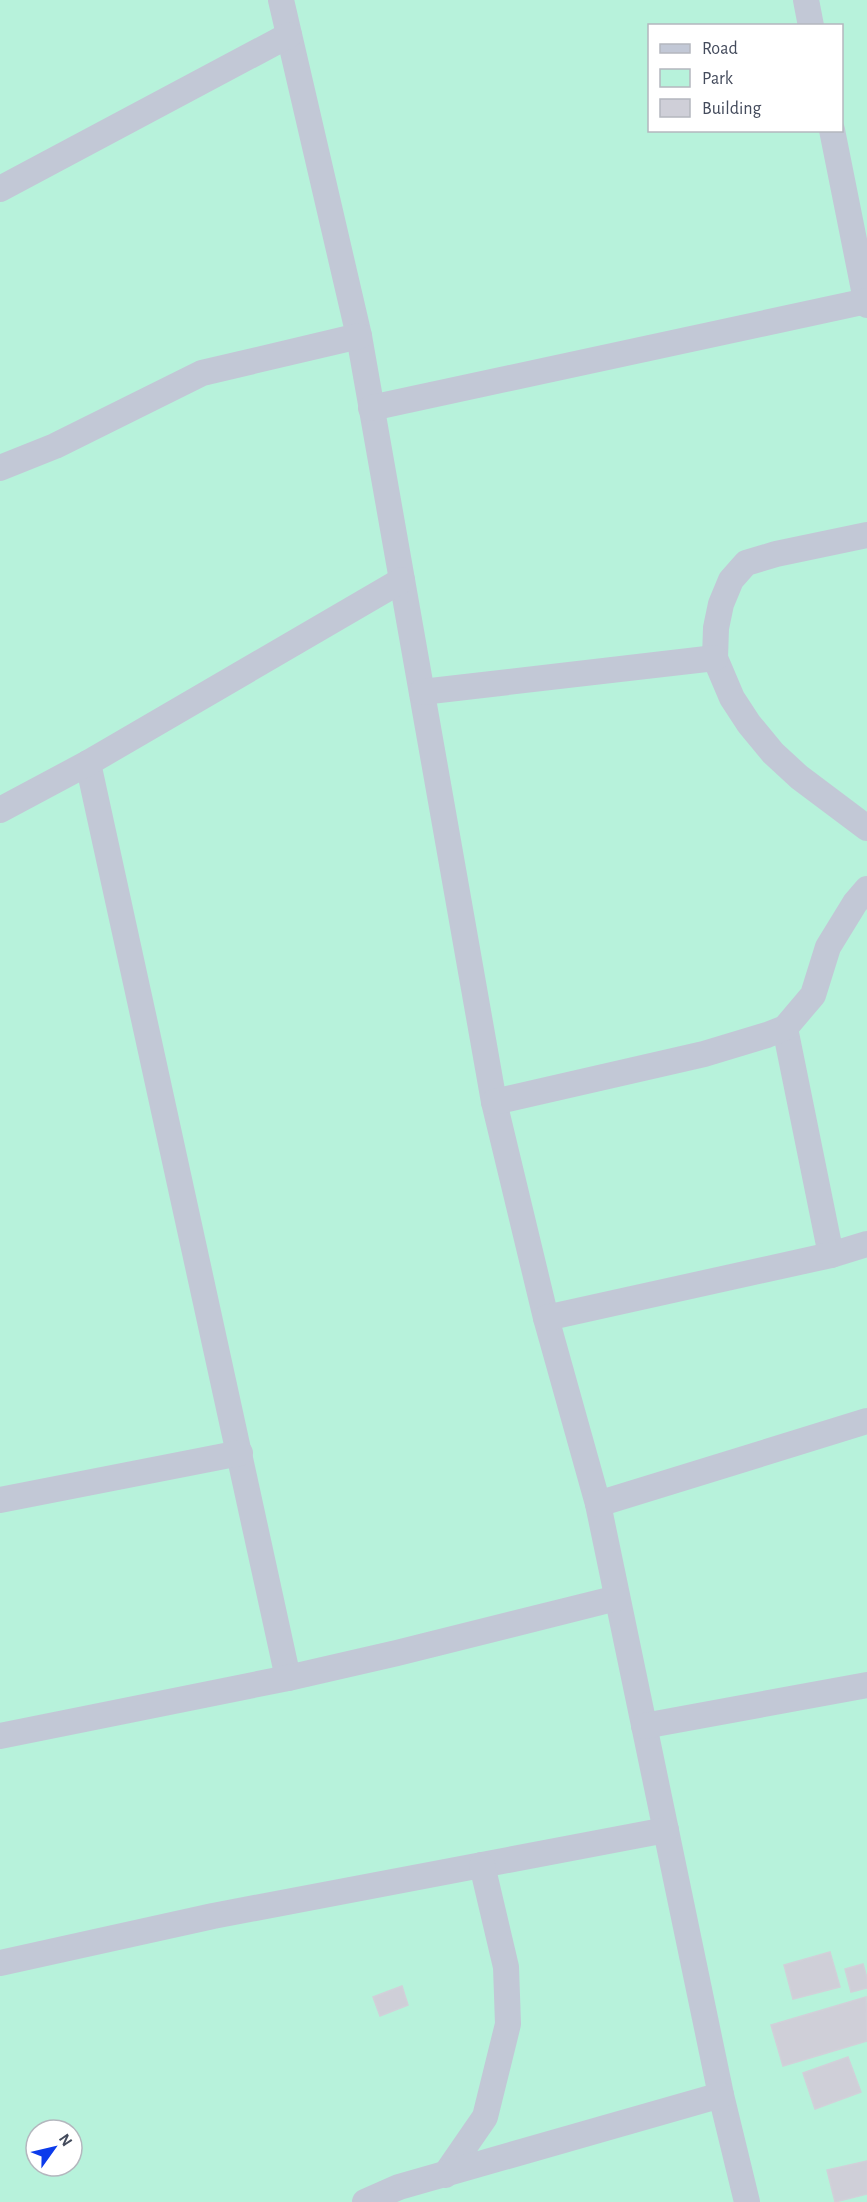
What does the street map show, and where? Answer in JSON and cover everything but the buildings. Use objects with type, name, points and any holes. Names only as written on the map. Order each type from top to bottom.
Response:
[{"type":"street","points":[[281,0],[359,336],[494,1102],[546,1318],[598,1504],[721,2095],[747,2202]]},
{"type":"street","points":[[806,0],[811,24]]},
{"type":"street","points":[[0,189],[289,35]]},
{"type":"street","points":[[371,408],[867,302],[832,132]]},
{"type":"street","points":[[0,468],[55,446],[202,373],[359,336]]},
{"type":"street","points":[[867,535],[776,554],[746,563],[731,580],[721,604],[716,628],[715,658],[732,698],[749,724],[773,753],[799,777],[867,828]]},
{"type":"street","points":[[0,810],[87,763],[402,580]]},
{"type":"street","points":[[422,692],[715,658]]},
{"type":"street","points":[[87,763],[288,1678]]},
{"type":"street","points":[[494,1102],[704,1054],[785,1028],[813,995],[828,947],[855,903],[867,889]]},
{"type":"street","points":[[785,1028],[831,1255]]},
{"type":"street","points":[[546,1318],[831,1255],[867,1244]]},
{"type":"street","points":[[598,1504],[866,1426]]},
{"type":"street","points":[[0,1500],[240,1453]]},
{"type":"street","points":[[0,1736],[288,1678],[617,1598]]},
{"type":"street","points":[[644,1726],[867,1685]]},
{"type":"street","points":[[0,1963],[213,1916],[666,1830]]},
{"type":"street","points":[[444,2175],[485,2117],[508,2024],[506,1967],[482,1865]]},
{"type":"street","points":[[365,2202],[399,2187],[721,2095]]},
{"type":"green space","points":[[0,0],[867,0],[867,2202],[0,2202]]}]
